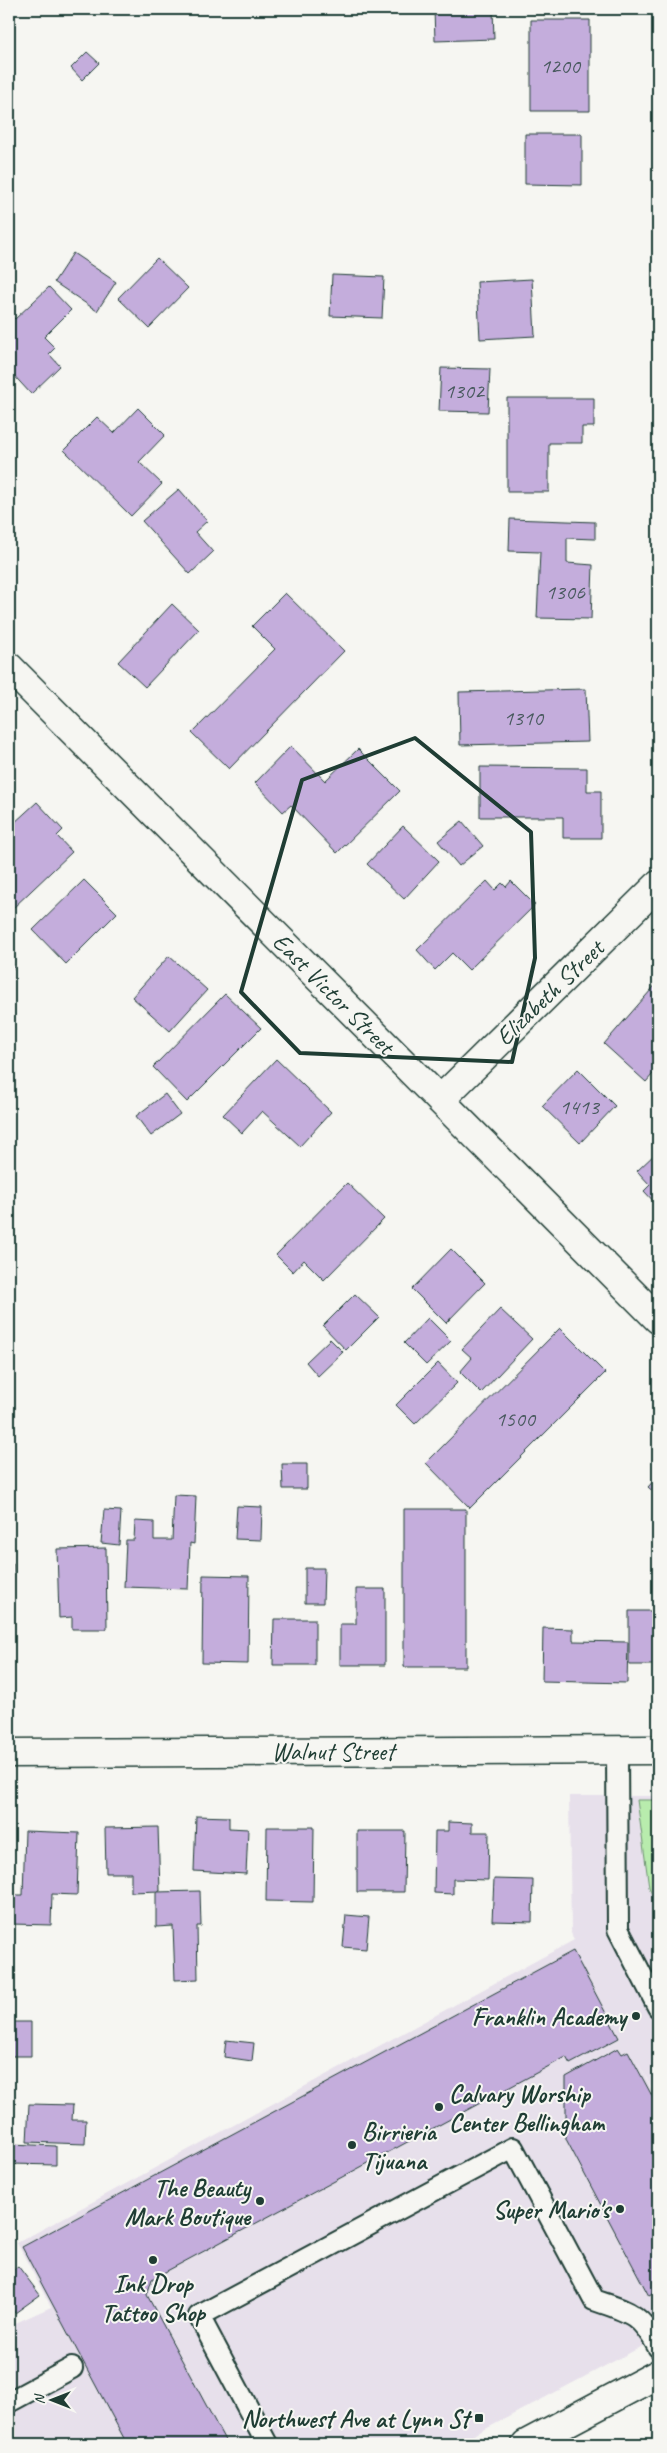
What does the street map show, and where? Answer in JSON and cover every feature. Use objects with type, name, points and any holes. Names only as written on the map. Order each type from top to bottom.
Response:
[{"type":"street","name":"East Victor Street","points":[[9,667],[658,1318]]},
{"type":"street","name":"Elizabeth Street","points":[[440,1100],[658,885]]},
{"type":"street","name":"Walnut Street","points":[[9,1753],[658,1750]]},
{"type":"street","points":[[526,2444],[658,2374]]},
{"type":"lane","points":[[617,1750],[618,1929],[658,2006]]},
{"type":"lane","points":[[267,2444],[199,2316],[513,2148],[594,2300],[636,2316],[648,2328],[658,2347]]},
{"type":"lane","points":[[9,2402],[72,2368]]},
{"type":"highlighted area","points":[[415,738],[531,832],[535,958],[512,1062],[300,1053],[241,992],[302,780]]},
{"type":"shaded area","points":[[569,1796],[658,1796],[658,2099],[636,2059],[658,2101],[658,2338],[457,2444],[9,2444],[9,2326],[51,2307],[17,2243],[574,1940],[571,1933]]},
{"type":"green space","points":[[637,1800],[658,1800],[658,1908],[649,1887]]},
{"type":"building","points":[[434,9],[493,9],[494,39],[435,41]]},
{"type":"building","points":[[531,20],[590,20],[590,111],[531,111]]},
{"type":"building","points":[[87,52],[99,63],[82,80],[71,68]]},
{"type":"building","points":[[525,134],[582,134],[582,185],[525,184]]},
{"type":"building","points":[[73,253],[116,282],[97,311],[54,282]]},
{"type":"building","points":[[157,258],[188,288],[149,328],[118,298]]},
{"type":"building","points":[[332,275],[384,277],[382,318],[330,316]]},
{"type":"building","points":[[532,279],[535,336],[480,339],[477,282]]},
{"type":"building","points":[[49,287],[71,310],[44,337],[55,348],[49,354],[60,366],[31,394],[9,370],[9,313],[15,319]]},
{"type":"building","points":[[441,368],[490,369],[488,412],[439,411]]},
{"type":"building","points":[[507,398],[594,398],[594,427],[582,427],[582,443],[549,443],[549,492],[507,492]]},
{"type":"building","points":[[138,408],[165,435],[139,462],[162,484],[131,516],[64,450],[97,417],[114,433]]},
{"type":"building","points":[[179,489],[207,521],[195,532],[213,552],[190,574],[142,521]]},
{"type":"building","points":[[510,519],[595,522],[595,539],[567,538],[567,563],[593,565],[591,619],[537,618],[540,552],[509,551]]},
{"type":"building","points":[[285,593],[344,651],[229,769],[192,733],[275,649],[252,626]]},
{"type":"building","points":[[172,604],[199,630],[145,687],[118,662]]},
{"type":"building","points":[[586,689],[588,742],[460,745],[459,692]]},
{"type":"building","points":[[291,746],[325,781],[358,749],[400,791],[337,853],[291,805],[283,812],[255,783]]},
{"type":"building","points":[[480,767],[587,768],[587,791],[601,791],[601,838],[563,838],[563,817],[480,817]]},
{"type":"building","points":[[37,802],[63,830],[57,836],[72,852],[12,909],[9,906],[9,819],[13,824]]},
{"type":"building","points":[[462,821],[483,846],[459,866],[438,841]]},
{"type":"building","points":[[403,826],[439,861],[404,899],[367,864]]},
{"type":"building","points":[[84,880],[117,913],[66,964],[33,930]]},
{"type":"building","points":[[487,881],[495,890],[502,883],[506,887],[511,881],[535,905],[469,970],[452,953],[435,970],[417,950]]},
{"type":"building","points":[[169,956],[207,990],[170,1031],[132,997]]},
{"type":"building","points":[[9,961],[14,967],[9,972]]},
{"type":"building","points":[[658,982],[658,1068],[646,1082],[604,1044]]},
{"type":"building","points":[[225,994],[261,1028],[187,1102],[153,1067]]},
{"type":"building","points":[[276,1059],[331,1112],[300,1146],[262,1111],[242,1133],[223,1115]]},
{"type":"building","points":[[578,1069],[615,1106],[580,1143],[542,1106]]},
{"type":"building","points":[[165,1094],[180,1114],[151,1136],[136,1116]]},
{"type":"building","points":[[658,1151],[658,1206],[644,1191],[650,1185],[637,1171]]},
{"type":"building","points":[[347,1183],[384,1219],[324,1280],[304,1260],[293,1272],[276,1255]]},
{"type":"building","points":[[451,1249],[485,1283],[446,1323],[412,1289]]},
{"type":"building","points":[[355,1294],[379,1317],[346,1350],[323,1326]]},
{"type":"building","points":[[500,1309],[532,1339],[481,1393],[460,1372],[472,1358],[462,1349]]},
{"type":"building","points":[[428,1318],[451,1341],[426,1365],[404,1343]]},
{"type":"building","points":[[560,1328],[605,1373],[470,1508],[426,1463]]},
{"type":"building","points":[[330,1339],[343,1352],[318,1376],[306,1362]]},
{"type":"building","points":[[438,1363],[457,1383],[415,1424],[396,1405]]},
{"type":"building","points":[[282,1464],[307,1464],[307,1489],[283,1489]]},
{"type":"building","points":[[658,1476],[658,1496],[648,1487]]},
{"type":"building","points":[[174,1495],[196,1496],[194,1544],[190,1543],[188,1589],[124,1587],[126,1540],[134,1540],[135,1521],[154,1522],[154,1540],[172,1540]]},
{"type":"building","points":[[237,1506],[262,1507],[261,1540],[235,1539]]},
{"type":"building","points":[[404,1509],[466,1509],[466,1667],[404,1667]]},
{"type":"building","points":[[104,1510],[121,1511],[119,1545],[101,1543]]},
{"type":"building","points":[[106,1548],[107,1629],[72,1629],[72,1617],[59,1618],[57,1549]]},
{"type":"building","points":[[9,1564],[13,1564],[12,1639],[9,1639]]},
{"type":"building","points":[[305,1568],[324,1568],[323,1603],[305,1603]]},
{"type":"building","points":[[203,1575],[249,1576],[248,1664],[202,1663]]},
{"type":"building","points":[[356,1589],[385,1589],[385,1665],[340,1665],[340,1624],[356,1624]]},
{"type":"building","points":[[629,1611],[658,1611],[658,1665],[629,1665]]},
{"type":"building","points":[[274,1619],[315,1619],[315,1665],[273,1665]]},
{"type":"building","points":[[543,1628],[573,1629],[573,1641],[628,1642],[627,1683],[542,1681]]},
{"type":"building","points":[[196,1816],[229,1817],[229,1828],[248,1829],[246,1874],[194,1871]]},
{"type":"building","points":[[448,1822],[472,1823],[472,1832],[489,1832],[488,1880],[453,1879],[453,1894],[434,1893],[435,1831],[448,1831]]},
{"type":"building","points":[[158,1827],[160,1891],[131,1892],[131,1873],[106,1873],[105,1828]]},
{"type":"building","points":[[267,1827],[314,1827],[313,1902],[266,1901]]},
{"type":"building","points":[[25,1831],[79,1833],[77,1895],[52,1894],[51,1925],[11,1924],[12,1895],[23,1895]]},
{"type":"building","points":[[357,1831],[405,1831],[404,1892],[357,1892]]},
{"type":"building","points":[[494,1879],[533,1880],[532,1922],[492,1921]]},
{"type":"building","points":[[200,1891],[201,1926],[197,1926],[198,1979],[175,1980],[173,1926],[156,1927],[156,1892]]},
{"type":"building","points":[[346,1915],[369,1917],[366,1949],[343,1947]]},
{"type":"building","points":[[573,1951],[619,2038],[570,2064],[566,2057],[152,2279],[147,2295],[227,2444],[127,2444],[22,2247]]},
{"type":"building","points":[[9,2022],[31,2022],[31,2056],[9,2056]]},
{"type":"building","points":[[226,2040],[254,2043],[252,2061],[224,2057]]},
{"type":"building","points":[[618,2048],[622,2054],[628,2051],[658,2107],[658,2291],[649,2296],[566,2139],[566,2077]]},
{"type":"building","points":[[29,2104],[73,2105],[72,2120],[86,2120],[85,2144],[27,2142]]},
{"type":"building","points":[[11,2144],[56,2146],[56,2165],[11,2164]]},
{"type":"building","points":[[18,2266],[40,2295],[15,2313],[9,2304],[9,2273]]},
{"type":"place","name":"Franklin Academy","points":[[636,2016]]},
{"type":"place","name":"Calvary Worship Center Bellingham","points":[[439,2107]]},
{"type":"place","name":"Birrieria Tijuana","points":[[352,2145]]},
{"type":"place","name":"The Beauty Mark Boutique","points":[[260,2201]]},
{"type":"place","name":"Super Mario's","points":[[620,2209]]},
{"type":"place","name":"Ink Drop Tattoo Shop","points":[[153,2260]]},
{"type":"place","name":"Northwest Ave at Lynn St","points":[[479,2418]]}]
